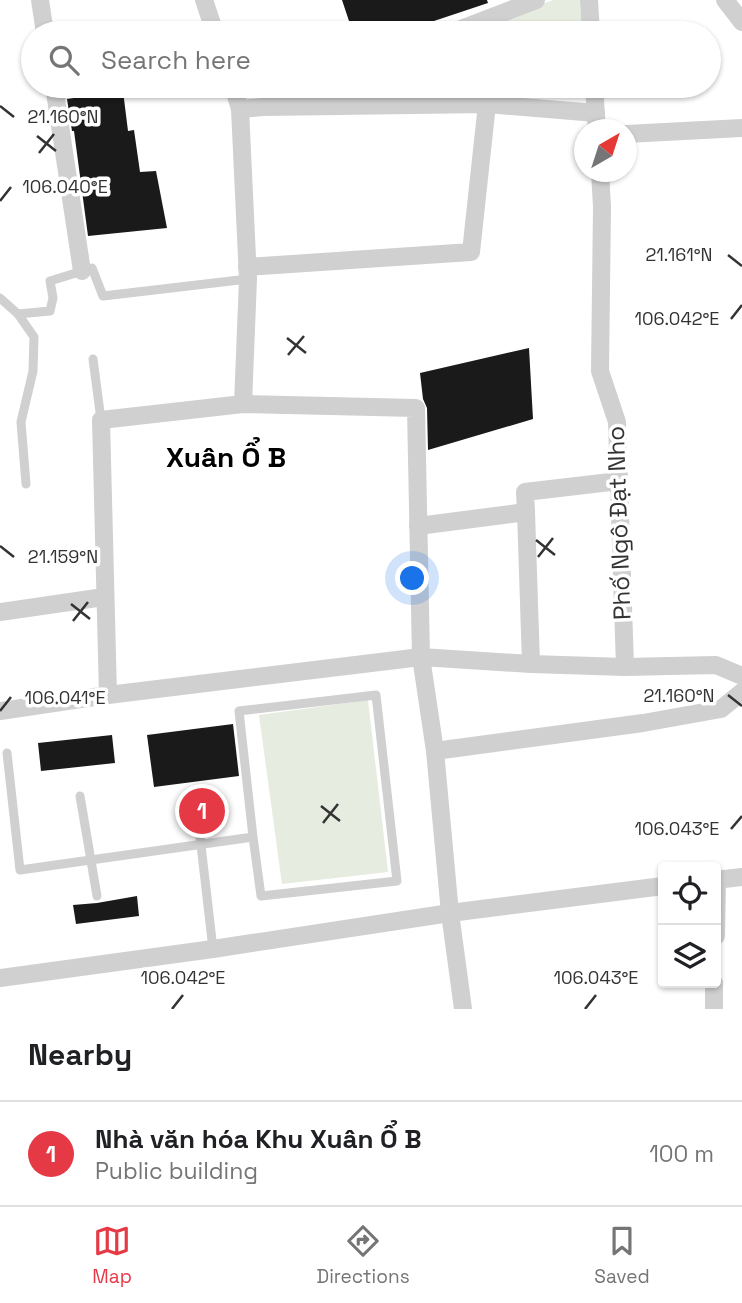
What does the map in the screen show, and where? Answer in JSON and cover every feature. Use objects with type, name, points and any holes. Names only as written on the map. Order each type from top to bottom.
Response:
[{"type":"street","points":[[40,0],[44,21]]},
{"type":"street","points":[[204,0],[211,21]]},
{"type":"street","points":[[483,21],[536,0]]},
{"type":"street","points":[[589,0],[590,21]]},
{"type":"street","points":[[725,0],[742,22]]},
{"type":"street","points":[[56,98],[82,271]]},
{"type":"street","points":[[236,98],[240,110],[247,273],[243,404]]},
{"type":"street","points":[[263,107],[286,98]]},
{"type":"street","points":[[595,98],[597,119]]},
{"type":"street","points":[[240,110],[263,107],[487,104],[584,119]]},
{"type":"street","points":[[247,273],[471,252],[487,104]]},
{"type":"street","points":[[637,133],[742,128]]},
{"type":"street","name":"Phố Ngô Đạt Nho","points":[[601,182],[600,371],[617,422],[625,667]]},
{"type":"street","points":[[108,695],[102,420],[243,404],[416,408],[421,657],[435,751],[450,912],[463,1009]]},
{"type":"street","points":[[531,664],[525,492],[619,481]]},
{"type":"street","points":[[418,526],[526,512]]},
{"type":"street","points":[[0,612],[104,597]]},
{"type":"street","points":[[0,711],[108,695],[421,657],[625,667],[716,666],[742,676]]},
{"type":"street","points":[[435,751],[643,723],[721,709],[742,692]]},
{"type":"street","points":[[721,880],[742,877]]},
{"type":"street","points":[[0,978],[213,949],[450,912],[658,887]]},
{"type":"street","points":[[714,988],[714,1009]]},
{"type":"lane","points":[[18,314],[50,311],[53,298],[50,281],[92,268],[103,296],[247,273]]},
{"type":"lane","points":[[0,298],[18,314],[34,337],[33,371],[22,422],[26,484]]},
{"type":"lane","points":[[93,359],[102,420]]},
{"type":"lane","points":[[376,695],[397,881],[261,896],[253,837],[239,711],[376,695]]},
{"type":"lane","points":[[7,753],[20,870],[253,837]]},
{"type":"lane","points":[[80,796],[97,897]]},
{"type":"lane","points":[[197,811],[213,949]]},
{"type":"shaded area","points":[[553,0],[580,0],[581,21],[498,21]]},
{"type":"shaded area","points":[[368,700],[388,872],[282,884],[259,715]]},
{"type":"building","points":[[342,0],[487,0],[488,3],[434,21],[349,21]]},
{"type":"building","points":[[124,98],[128,131],[134,130],[140,172],[156,171],[167,228],[88,236],[67,99]]},
{"type":"building","points":[[529,348],[533,419],[428,450],[427,408],[423,399],[420,373]]},
{"type":"building","points":[[233,724],[239,776],[154,787],[147,735]]},
{"type":"building","points":[[112,735],[115,763],[41,771],[38,743]]},
{"type":"building","points":[[137,896],[139,916],[76,924],[73,905]]},
{"type":"place","name":"Nhà văn hóa Khu Xuân Ổ B","points":[[202,811]]},
{"type":"district","name":"Xuân Ổ B","points":[[226,457]]}]
